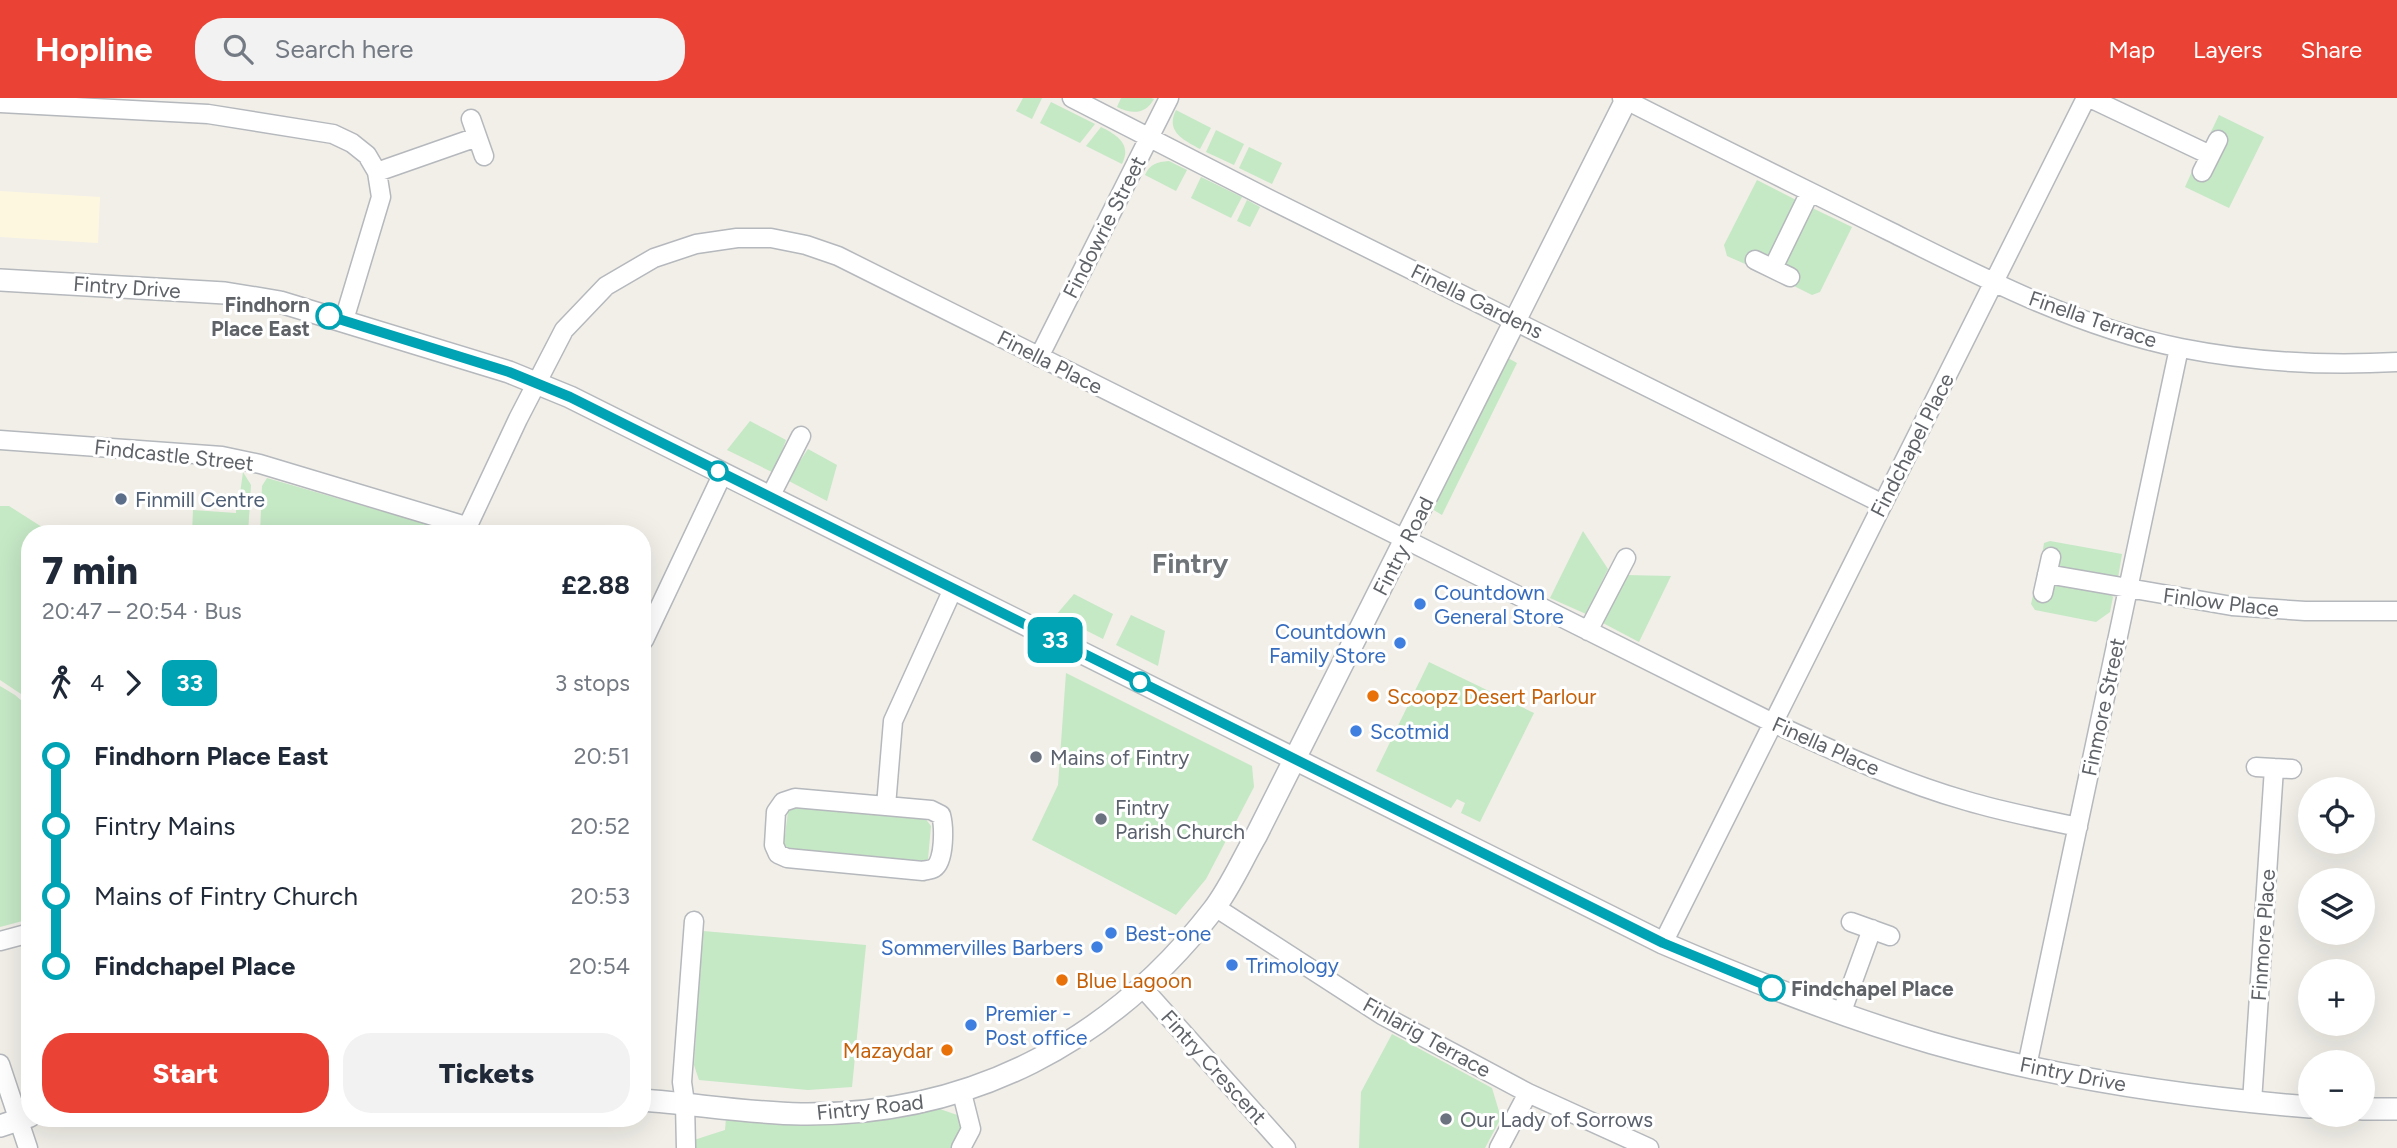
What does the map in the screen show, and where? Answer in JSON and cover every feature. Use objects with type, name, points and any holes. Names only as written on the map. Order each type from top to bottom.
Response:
[{"type":"street","name":"Finella Gardens","points":[[1072,98],[1279,204],[1883,503]]},
{"type":"street","name":"Findowrie Street","points":[[1039,357],[1169,98]]},
{"type":"street","points":[[2088,98],[2210,156]]},
{"type":"street","name":"Findchapel Place","points":[[1663,943],[1993,282],[2088,98]]},
{"type":"street","name":"Finella Terrace","points":[[1625,99],[1993,282],[2109,329],[2179,348],[2236,357],[2294,363],[2397,362]]},
{"type":"street","name":"Fintry Road","points":[[651,1101],[800,1114],[856,1112],[909,1106],[962,1093],[1022,1068],[1099,1023],[1142,987],[1188,940],[1215,907],[1256,836],[1625,99]]},
{"type":"street","points":[[0,103],[208,114],[332,135],[352,143],[367,155],[377,172],[381,197],[344,320]]},
{"type":"street","points":[[471,119],[484,156]]},
{"type":"street","points":[[377,172],[478,138]]},
{"type":"street","points":[[1773,268],[1810,192]]},
{"type":"street","name":"Finella Place","points":[[467,525],[564,330],[606,286],[654,258],[696,244],[737,238],[771,238],[806,245],[838,256],[1773,723],[1902,779],[1967,801],[2078,827]]},
{"type":"street","points":[[1755,260],[1790,277]]},
{"type":"street","name":"Fintry Drive","points":[[0,280],[225,293],[280,302],[509,372],[570,397],[1663,943],[1749,980],[1840,1014],[1934,1043],[2027,1066],[2140,1088],[2298,1106]]},
{"type":"street","name":"Finmore Street","points":[[2027,1066],[2179,348]]},
{"type":"street","points":[[770,497],[801,436]]},
{"type":"street","name":"Findcastle Street","points":[[0,440],[222,456],[299,475],[450,525]]},
{"type":"street","points":[[651,625],[723,473]]},
{"type":"street","points":[[1588,631],[1626,558]]},
{"type":"street","name":"Finlow Place","points":[[2043,593],[2049,565],[2128,589],[2232,606],[2305,611],[2397,611]]},
{"type":"street","points":[[886,806],[893,721],[953,589]]},
{"type":"street","name":"Finmore Place","points":[[2252,1102],[2274,768]]},
{"type":"street","points":[[795,798],[886,806],[931,810],[941,815],[944,825],[941,860],[934,868],[922,871],[787,858],[778,854],[774,845],[776,812],[783,802],[795,798]]},
{"type":"street","name":"Finlarig Terrace","points":[[1215,907],[1382,1015],[1528,1093],[1649,1148]]},
{"type":"street","points":[[686,1148],[682,1082],[694,921]]},
{"type":"street","points":[[1851,922],[1890,936]]},
{"type":"street","points":[[1840,1014],[1872,929]]},
{"type":"street","points":[[0,941],[21,935]]},
{"type":"street","name":"Fintry Crescent","points":[[1142,987],[1286,1148]]},
{"type":"street","points":[[0,1064],[16,1121],[29,1148]]},
{"type":"street","points":[[961,1148],[971,1129],[962,1093]]},
{"type":"street","points":[[1499,1148],[1528,1093]]},
{"type":"street","points":[[2375,1109],[2397,1109]]},
{"type":"shaded area","points":[[0,191],[100,197],[98,243],[0,237]]},
{"type":"green space","points":[[1023,98],[1042,98],[1032,119],[1016,111]]},
{"type":"green space","points":[[1121,98],[1154,99],[1146,108],[1132,112],[1117,107]]},
{"type":"green space","points":[[1051,102],[1095,124],[1080,143],[1040,123]]},
{"type":"green space","points":[[1176,110],[1211,128],[1200,149],[1182,139],[1175,130],[1173,118]]},
{"type":"green space","points":[[2219,115],[2264,137],[2229,208],[2185,187],[2194,167],[2208,174],[2223,143],[2209,136]]},
{"type":"green space","points":[[1101,127],[1117,137],[1124,146],[1125,157],[1122,164],[1086,146]]},
{"type":"green space","points":[[1216,130],[1244,144],[1234,165],[1206,152]]},
{"type":"green space","points":[[1249,147],[1282,163],[1272,184],[1239,168]]},
{"type":"green space","points":[[1169,161],[1187,170],[1176,191],[1145,175],[1154,164]]},
{"type":"green space","points":[[1201,177],[1242,197],[1231,218],[1191,198]]},
{"type":"green space","points":[[1757,180],[1800,202],[1777,248],[1769,255],[1758,253],[1752,267],[1727,256],[1724,245]]},
{"type":"green space","points":[[1247,200],[1260,207],[1250,227],[1237,221]]},
{"type":"green space","points":[[1808,206],[1852,227],[1820,292],[1812,295],[1794,286],[1800,273],[1786,266],[1786,252]]},
{"type":"green space","points":[[1508,358],[1517,363],[1442,515],[1432,509]]},
{"type":"green space","points":[[750,421],[786,440],[774,473],[727,450]]},
{"type":"green space","points":[[808,449],[837,465],[827,501],[787,480]]},
{"type":"green space","points":[[243,472],[251,485],[249,525],[192,525],[193,510],[236,513],[236,510],[245,510],[245,502],[239,501]]},
{"type":"green space","points":[[267,478],[430,525],[260,525],[262,486]]},
{"type":"green space","points":[[0,506],[9,506],[39,525],[21,525],[21,694],[0,680]]},
{"type":"green space","points":[[1583,531],[1608,569],[1586,614],[1550,598]]},
{"type":"green space","points":[[2050,541],[2122,554],[2118,578],[2111,581],[2056,567],[2058,558],[2042,555],[2044,543]]},
{"type":"green space","points":[[1624,575],[1671,576],[1639,642],[1601,622]]},
{"type":"green space","points":[[2052,584],[2108,591],[2113,597],[2110,612],[2096,622],[2035,610],[2031,604],[2034,591],[2049,595]]},
{"type":"green space","points":[[1074,594],[1113,614],[1103,639],[1056,615]]},
{"type":"green space","points":[[1131,615],[1165,631],[1158,666],[1116,645]]},
{"type":"green space","points":[[1429,662],[1534,713],[1480,822],[1461,813],[1465,803],[1457,799],[1451,808],[1376,771]]},
{"type":"green space","points":[[1066,673],[1252,766],[1254,787],[1206,879],[1176,915],[1032,840],[1058,785]]},
{"type":"green space","points":[[0,686],[21,700],[21,921],[0,927]]},
{"type":"green space","points":[[796,805],[924,817],[931,826],[928,859],[921,864],[789,851],[784,844],[788,811]]},
{"type":"green space","points":[[703,931],[866,945],[852,1087],[808,1090],[699,1080],[694,1065]]},
{"type":"green space","points":[[1392,1034],[1492,1088],[1501,1118],[1485,1148],[1359,1148],[1361,1092]]},
{"type":"green space","points":[[940,1109],[960,1116],[963,1131],[954,1148],[694,1148],[694,1140],[725,1130],[726,1118],[815,1125],[894,1119]]},
{"type":"bus line","name":"33","points":[[329,316],[509,372],[570,397],[1663,943],[1772,988]]},
{"type":"place","name":"Findhorn Place East","points":[[329,316]]},
{"type":"place","name":"Finmill Centre","points":[[121,499]]},
{"type":"place","name":"Countdown General Store","points":[[1420,604]]},
{"type":"place","name":"Countdown Family Store","points":[[1400,643]]},
{"type":"place","name":"Scoopz Desert Parlour","points":[[1373,696]]},
{"type":"place","name":"Scotmid","points":[[1356,731]]},
{"type":"place","name":"Mains of Fintry","points":[[1036,757]]},
{"type":"place","name":"Fintry Parish Church","points":[[1101,819]]},
{"type":"place","name":"Best-one","points":[[1111,933]]},
{"type":"place","name":"Sommervilles Barbers","points":[[1097,947]]},
{"type":"place","name":"Trimology","points":[[1232,965]]},
{"type":"place","name":"Blue Lagoon","points":[[1062,980]]},
{"type":"place","name":"Findchapel Place","points":[[1772,988]]},
{"type":"place","name":"Premier - Post office","points":[[971,1025]]},
{"type":"place","name":"Mazaydar","points":[[947,1050]]},
{"type":"place","name":"Our Lady of Sorrows","points":[[1446,1119]]},
{"type":"district","name":"Fintry","points":[[1190,563]]}]
